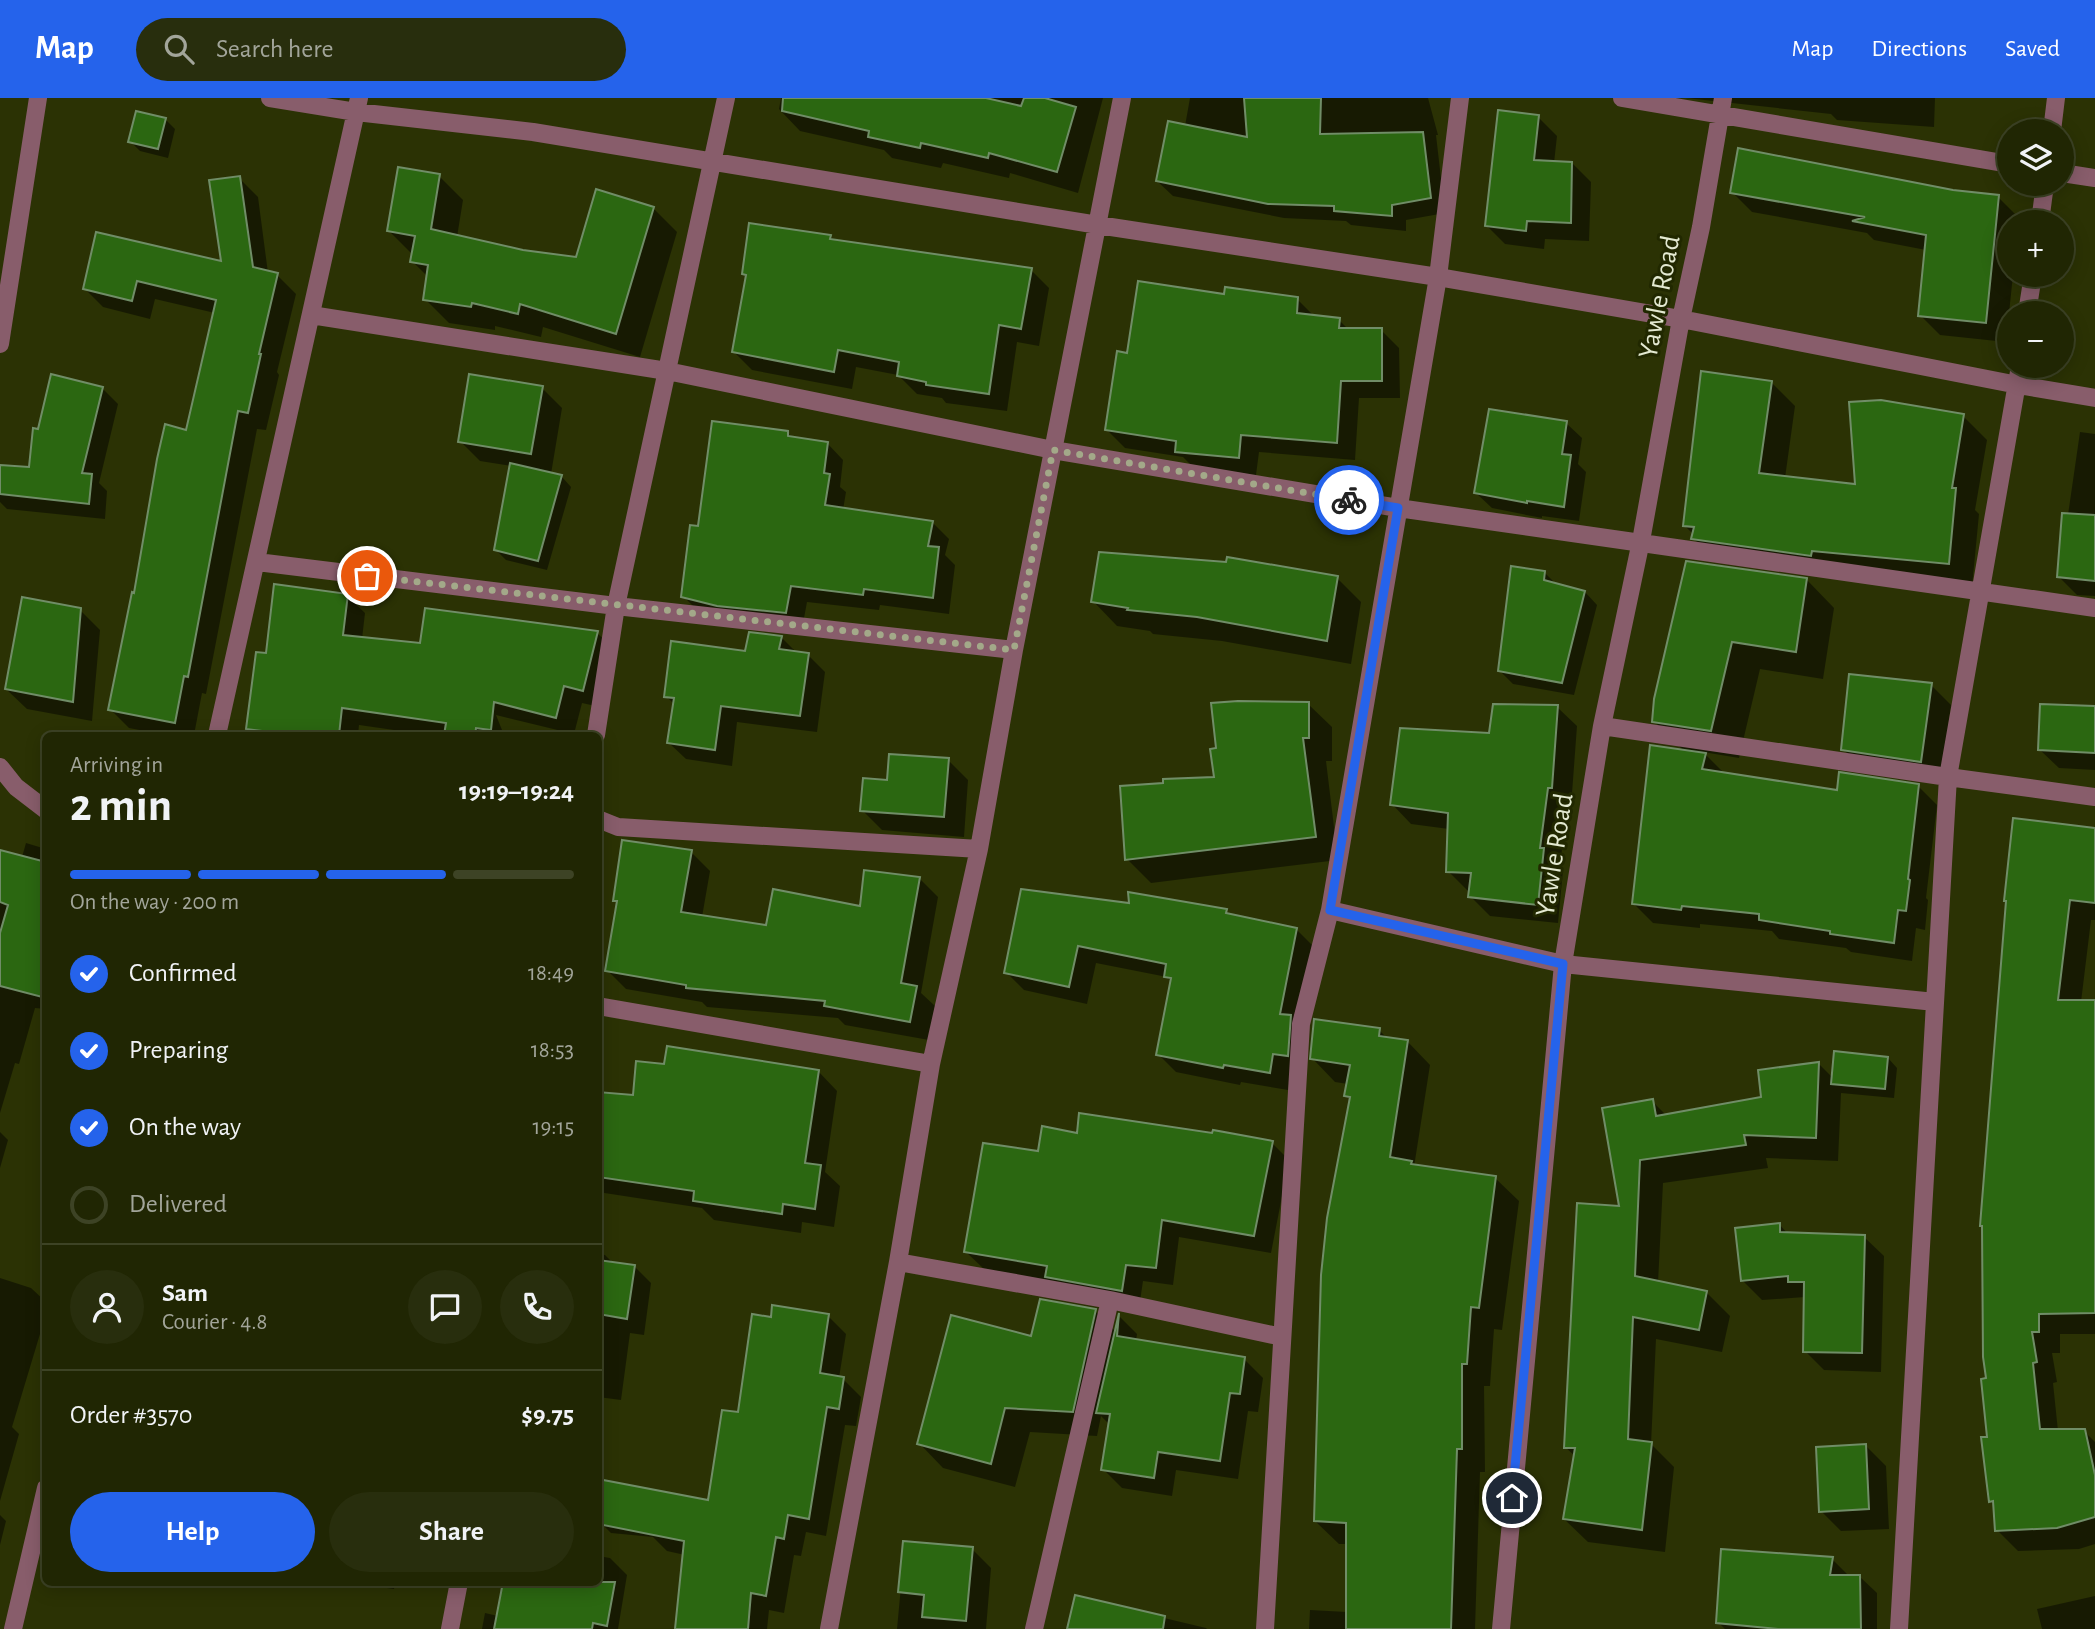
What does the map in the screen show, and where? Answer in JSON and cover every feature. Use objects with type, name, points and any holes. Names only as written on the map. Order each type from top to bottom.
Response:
[{"type":"street","points":[[0,344],[38,98]]},
{"type":"street","points":[[271,98],[357,105],[1438,277],[1681,319],[2018,386],[2095,398]]},
{"type":"street","points":[[596,732],[616,606],[726,98]]},
{"type":"street","points":[[829,1629],[932,1064],[979,849],[1014,650],[1122,98]]},
{"type":"street","points":[[1265,1629],[1301,1024],[1330,910],[1438,277],[1460,98]]},
{"type":"street","points":[[1622,98],[1722,106],[1997,162]]},
{"type":"street","points":[[2053,119],[2056,98]]},
{"type":"street","points":[[218,732],[357,105]]},
{"type":"street","name":"Yawle Road","points":[[1501,1629],[1563,964],[1602,726],[1641,541],[1722,106]]},
{"type":"street","points":[[2074,175],[2095,178]]},
{"type":"street","points":[[311,315],[667,371],[1053,450],[1398,508],[2095,608]]},
{"type":"street","points":[[1899,1629],[1948,777],[2019,378]]},
{"type":"street","points":[[257,562],[616,606],[1014,650]]},
{"type":"street","points":[[1602,726],[2095,797]]},
{"type":"street","points":[[0,768],[16,787],[42,807]]},
{"type":"street","points":[[602,821],[618,827],[979,849]]},
{"type":"street","points":[[1330,910],[1563,964],[1934,1002]]},
{"type":"street","points":[[602,1007],[932,1064]]},
{"type":"street","points":[[898,1262],[1110,1300],[1282,1337]]},
{"type":"street","points":[[1034,1629],[1110,1300]]},
{"type":"street","points":[[13,1629],[42,1505]]},
{"type":"street","points":[[450,1629],[457,1586]]},
{"type":"building","points":[[783,98],[986,98],[1021,106],[1024,98],[1045,98],[1076,107],[1057,172],[989,153],[988,158],[921,143],[920,148],[868,137],[869,131],[782,111]]},
{"type":"building","points":[[1244,98],[1321,98],[1320,134],[1423,132],[1431,198],[1392,205],[1392,216],[1334,211],[1334,206],[1268,204],[1156,181],[1168,121],[1247,137]]},
{"type":"building","points":[[1498,110],[1539,115],[1534,160],[1572,162],[1571,223],[1527,221],[1526,231],[1485,226]]},
{"type":"building","points":[[136,111],[166,118],[158,149],[128,142]]},
{"type":"building","points":[[1738,148],[1953,190],[1997,195],[1986,323],[1918,316],[1926,235],[1852,221],[1865,217],[1730,193]]},
{"type":"building","points":[[398,167],[440,174],[431,229],[523,250],[576,257],[596,189],[654,207],[616,334],[520,304],[518,314],[472,303],[471,307],[423,300],[428,265],[410,262],[415,236],[387,231]]},
{"type":"building","points":[[240,176],[253,267],[278,273],[248,413],[238,411],[188,677],[184,676],[175,723],[108,710],[132,592],[134,593],[165,424],[186,430],[216,300],[137,281],[132,301],[83,289],[96,232],[221,261],[209,180]]},
{"type":"building","points":[[749,223],[831,235],[830,239],[1032,268],[1021,329],[999,325],[989,394],[926,385],[926,382],[897,376],[899,362],[838,350],[834,372],[732,352],[746,275],[742,274]]},
{"type":"building","points":[[1138,281],[1224,294],[1225,287],[1298,297],[1297,313],[1340,318],[1339,328],[1382,328],[1382,381],[1341,381],[1337,443],[1241,435],[1239,458],[1175,452],[1176,441],[1105,430],[1117,351],[1127,353]]},
{"type":"building","points":[[1701,371],[1772,381],[1759,473],[1855,484],[1849,402],[1881,400],[1964,414],[1952,488],[1956,488],[1949,564],[1812,551],[1811,556],[1691,539],[1694,527],[1683,526]]},
{"type":"building","points":[[51,374],[103,387],[82,473],[92,474],[89,504],[0,494],[0,465],[29,467],[33,428],[38,429]]},
{"type":"building","points":[[469,374],[543,386],[531,454],[458,442]]},
{"type":"building","points":[[1489,409],[1567,421],[1562,454],[1571,455],[1564,507],[1474,493]]},
{"type":"building","points":[[712,421],[788,431],[788,436],[828,442],[824,473],[830,474],[825,505],[933,521],[928,546],[939,547],[933,598],[864,589],[863,595],[791,586],[786,613],[717,606],[681,597],[690,525],[698,526]]},
{"type":"building","points":[[510,463],[562,475],[538,561],[494,550]]},
{"type":"building","points":[[2062,513],[2095,515],[2095,581],[2057,577]]},
{"type":"building","points":[[1099,552],[1226,562],[1227,557],[1338,576],[1327,641],[1197,617],[1127,610],[1128,608],[1091,602]]},
{"type":"building","points":[[1686,561],[1807,578],[1796,652],[1732,642],[1711,731],[1652,722],[1654,699]]},
{"type":"building","points":[[1511,566],[1545,571],[1544,580],[1585,591],[1562,683],[1498,671]]},
{"type":"building","points":[[274,584],[348,594],[343,635],[420,643],[425,608],[598,631],[583,691],[564,686],[556,718],[494,702],[491,730],[476,728],[475,732],[444,732],[446,723],[342,708],[339,732],[270,732],[246,729],[256,652],[266,653]]},
{"type":"building","points":[[22,597],[81,608],[73,702],[5,689]]},
{"type":"building","points":[[749,632],[782,636],[779,649],[809,653],[800,716],[721,706],[715,750],[667,743],[674,698],[664,697],[671,641],[745,651]]},
{"type":"building","points":[[1849,674],[1932,683],[1921,762],[1841,750]]},
{"type":"building","points":[[1309,702],[1309,738],[1303,738],[1316,837],[1125,860],[1120,786],[1163,783],[1163,779],[1214,777],[1210,749],[1216,748],[1211,703]]},
{"type":"building","points":[[1493,704],[1558,705],[1552,788],[1548,788],[1540,848],[1544,848],[1538,905],[1468,897],[1471,873],[1446,872],[1448,813],[1390,805],[1400,728],[1489,733]]},
{"type":"building","points":[[2040,704],[2095,706],[2095,753],[2038,750]]},
{"type":"building","points":[[1650,745],[1706,753],[1702,769],[1837,790],[1839,772],[1919,784],[1906,911],[1898,910],[1894,943],[1759,920],[1759,914],[1682,906],[1681,910],[1632,904]]},
{"type":"building","points":[[889,754],[949,758],[944,817],[860,811],[863,778],[887,780]]},
{"type":"building","points":[[2013,818],[2095,828],[2095,903],[2070,900],[2058,1000],[2095,1000],[2095,1313],[2039,1314],[2039,1332],[2032,1332],[2037,1362],[2033,1363],[2040,1429],[2085,1429],[2095,1475],[2095,1517],[2057,1528],[1995,1531],[1993,1501],[1989,1502],[1981,1437],[1987,1437],[1981,1379],[1986,1378],[1983,1357],[1980,1226],[2004,901]]},
{"type":"building","points":[[622,840],[692,850],[681,912],[766,925],[773,889],[860,906],[864,870],[920,877],[901,983],[917,986],[910,1022],[824,1006],[825,1001],[686,988],[686,985],[605,971],[617,901],[613,901]]},
{"type":"building","points":[[0,850],[42,861],[42,997],[0,986],[0,933],[8,905],[0,902]]},
{"type":"building","points":[[1021,889],[1129,903],[1128,892],[1227,909],[1226,913],[1297,928],[1280,1014],[1291,1015],[1288,1056],[1273,1054],[1270,1073],[1224,1065],[1223,1068],[1156,1055],[1171,978],[1164,977],[1166,964],[1078,946],[1069,987],[1004,973]]},
{"type":"building","points":[[1314,1019],[1380,1028],[1379,1036],[1408,1040],[1390,1157],[1412,1161],[1411,1164],[1496,1176],[1479,1308],[1471,1307],[1467,1364],[1462,1364],[1462,1449],[1457,1449],[1451,1629],[1346,1629],[1346,1523],[1314,1521],[1321,1275],[1327,1218],[1350,1097],[1344,1096],[1350,1065],[1310,1059]]},
{"type":"building","points":[[667,1046],[819,1070],[805,1163],[821,1165],[815,1209],[783,1204],[782,1214],[693,1201],[694,1191],[602,1178],[602,1092],[633,1095],[636,1061],[664,1064]]},
{"type":"building","points":[[1834,1051],[1888,1057],[1885,1089],[1831,1084]]},
{"type":"building","points":[[1819,1062],[1816,1138],[1744,1135],[1746,1145],[1640,1160],[1635,1276],[1707,1291],[1699,1330],[1633,1317],[1628,1439],[1652,1442],[1642,1530],[1563,1519],[1575,1448],[1564,1448],[1577,1203],[1619,1206],[1602,1108],[1653,1099],[1656,1116],[1761,1097],[1758,1070]]},
{"type":"building","points":[[1079,1113],[1212,1133],[1213,1130],[1273,1141],[1254,1236],[1162,1220],[1156,1268],[1126,1265],[1122,1291],[1045,1277],[1047,1266],[964,1252],[983,1143],[1038,1151],[1042,1126],[1077,1133]]},
{"type":"building","points":[[1780,1223],[1780,1232],[1865,1235],[1862,1353],[1803,1352],[1804,1282],[1788,1282],[1788,1276],[1741,1281],[1735,1228]]},
{"type":"building","points":[[602,1261],[635,1265],[627,1319],[602,1315]]},
{"type":"building","points":[[1040,1299],[1096,1309],[1073,1412],[1005,1408],[991,1464],[917,1444],[951,1315],[1031,1336]]},
{"type":"building","points":[[772,1305],[829,1314],[820,1373],[844,1377],[839,1409],[827,1407],[809,1519],[788,1515],[784,1539],[776,1537],[766,1596],[751,1593],[748,1629],[675,1629],[684,1541],[602,1525],[602,1480],[708,1500],[722,1410],[738,1412],[752,1314],[771,1317]]},
{"type":"building","points":[[1119,1313],[1117,1336],[1245,1357],[1240,1394],[1230,1393],[1220,1461],[1158,1452],[1154,1478],[1101,1470],[1110,1414],[1096,1413]]},
{"type":"building","points":[[1866,1444],[1869,1509],[1819,1512],[1816,1447]]},
{"type":"building","points":[[903,1541],[973,1547],[966,1621],[922,1617],[924,1595],[898,1592]]},
{"type":"building","points":[[1721,1549],[1833,1557],[1830,1575],[1860,1575],[1861,1629],[1778,1629],[1716,1623]]},
{"type":"building","points":[[602,1582],[615,1582],[607,1626],[593,1623],[592,1629],[494,1629],[502,1586],[602,1586]]},
{"type":"building","points":[[1075,1595],[1165,1616],[1163,1629],[1067,1629]]},
{"type":"way so far","points":[[367,576],[1014,650],[1053,450],[1349,500]]},
{"type":"route","points":[[1349,500],[1398,508],[1330,910],[1563,964],[1512,1498]]}]
